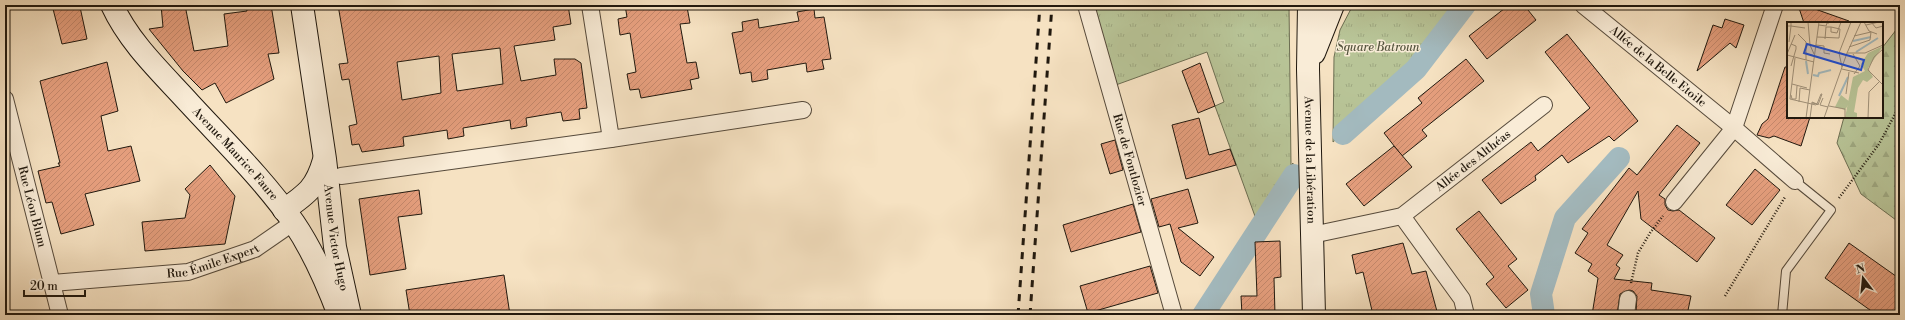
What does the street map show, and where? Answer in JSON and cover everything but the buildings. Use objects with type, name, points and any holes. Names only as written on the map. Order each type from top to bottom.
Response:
[{"type":"main road","name":"Avenue Maurice Faure","points":[[112,5],[130,36],[158,70],[258,177],[289,216],[308,245],[339,315]]},
{"type":"main road","name":"Avenue Victor Hugo","points":[[302,5],[325,159],[335,247],[350,315]]},
{"type":"main road","name":"Avenue de la Libération","points":[[1309,5],[1308,69],[1314,315]]},
{"type":"main road","points":[[1308,69],[1333,5]]},
{"type":"main road","name":"Avenue Victor Hugo","points":[[289,216],[307,194],[320,174],[325,159]]},
{"type":"street","points":[[590,5],[611,139]]},
{"type":"street","name":"Rue de Fontlozier","points":[[1086,5],[1174,315]]},
{"type":"street","name":"Allée de la Belle Etoile","points":[[1583,5],[1734,128],[1795,180]]},
{"type":"street","points":[[1674,202],[1734,128],[1775,5]]},
{"type":"street","name":"Rue Léon Blum","points":[[5,99],[60,315]]},
{"type":"street","name":"Allée des Althéas","points":[[1312,235],[1402,216],[1544,105]]},
{"type":"street","points":[[341,176],[611,139],[802,110]]},
{"type":"street","name":"Rue Émile Expert","points":[[52,283],[188,272],[255,249],[289,216]]},
{"type":"street","points":[[1402,216],[1462,299],[1466,315]]},
{"type":"street","points":[[1626,315],[1628,299]]},
{"type":"lane","points":[[1782,315],[1786,271],[1831,210],[1795,180]]},
{"type":"path","points":[[1831,210],[1879,144],[1900,105]]},
{"type":"path","points":[[1726,296],[1795,180]]},
{"type":"path","points":[[1628,299],[1638,253],[1650,233],[1674,202]]},
{"type":"green space","points":[[1095,5],[1289,5],[1291,165],[1293,163],[1293,171],[1256,219],[1215,106],[1224,102],[1207,52],[1113,86],[1097,27]]},
{"type":"green space","name":"Square Batroun","points":[[1353,5],[1464,5],[1416,69],[1333,142],[1334,57],[1340,30]]},
{"type":"green space","points":[[1900,25],[1900,223],[1861,194],[1837,143],[1844,118],[1883,118],[1883,47]]},
{"type":"waterway","points":[[1343,134],[1416,69],[1465,5]]},
{"type":"waterway","points":[[1544,315],[1541,294],[1565,218],[1619,158]]},
{"type":"waterway","points":[[1203,315],[1294,175]]},
{"type":"railway","points":[[1018,315],[1040,5]]},
{"type":"railway","points":[[1030,315],[1052,5]]}]
